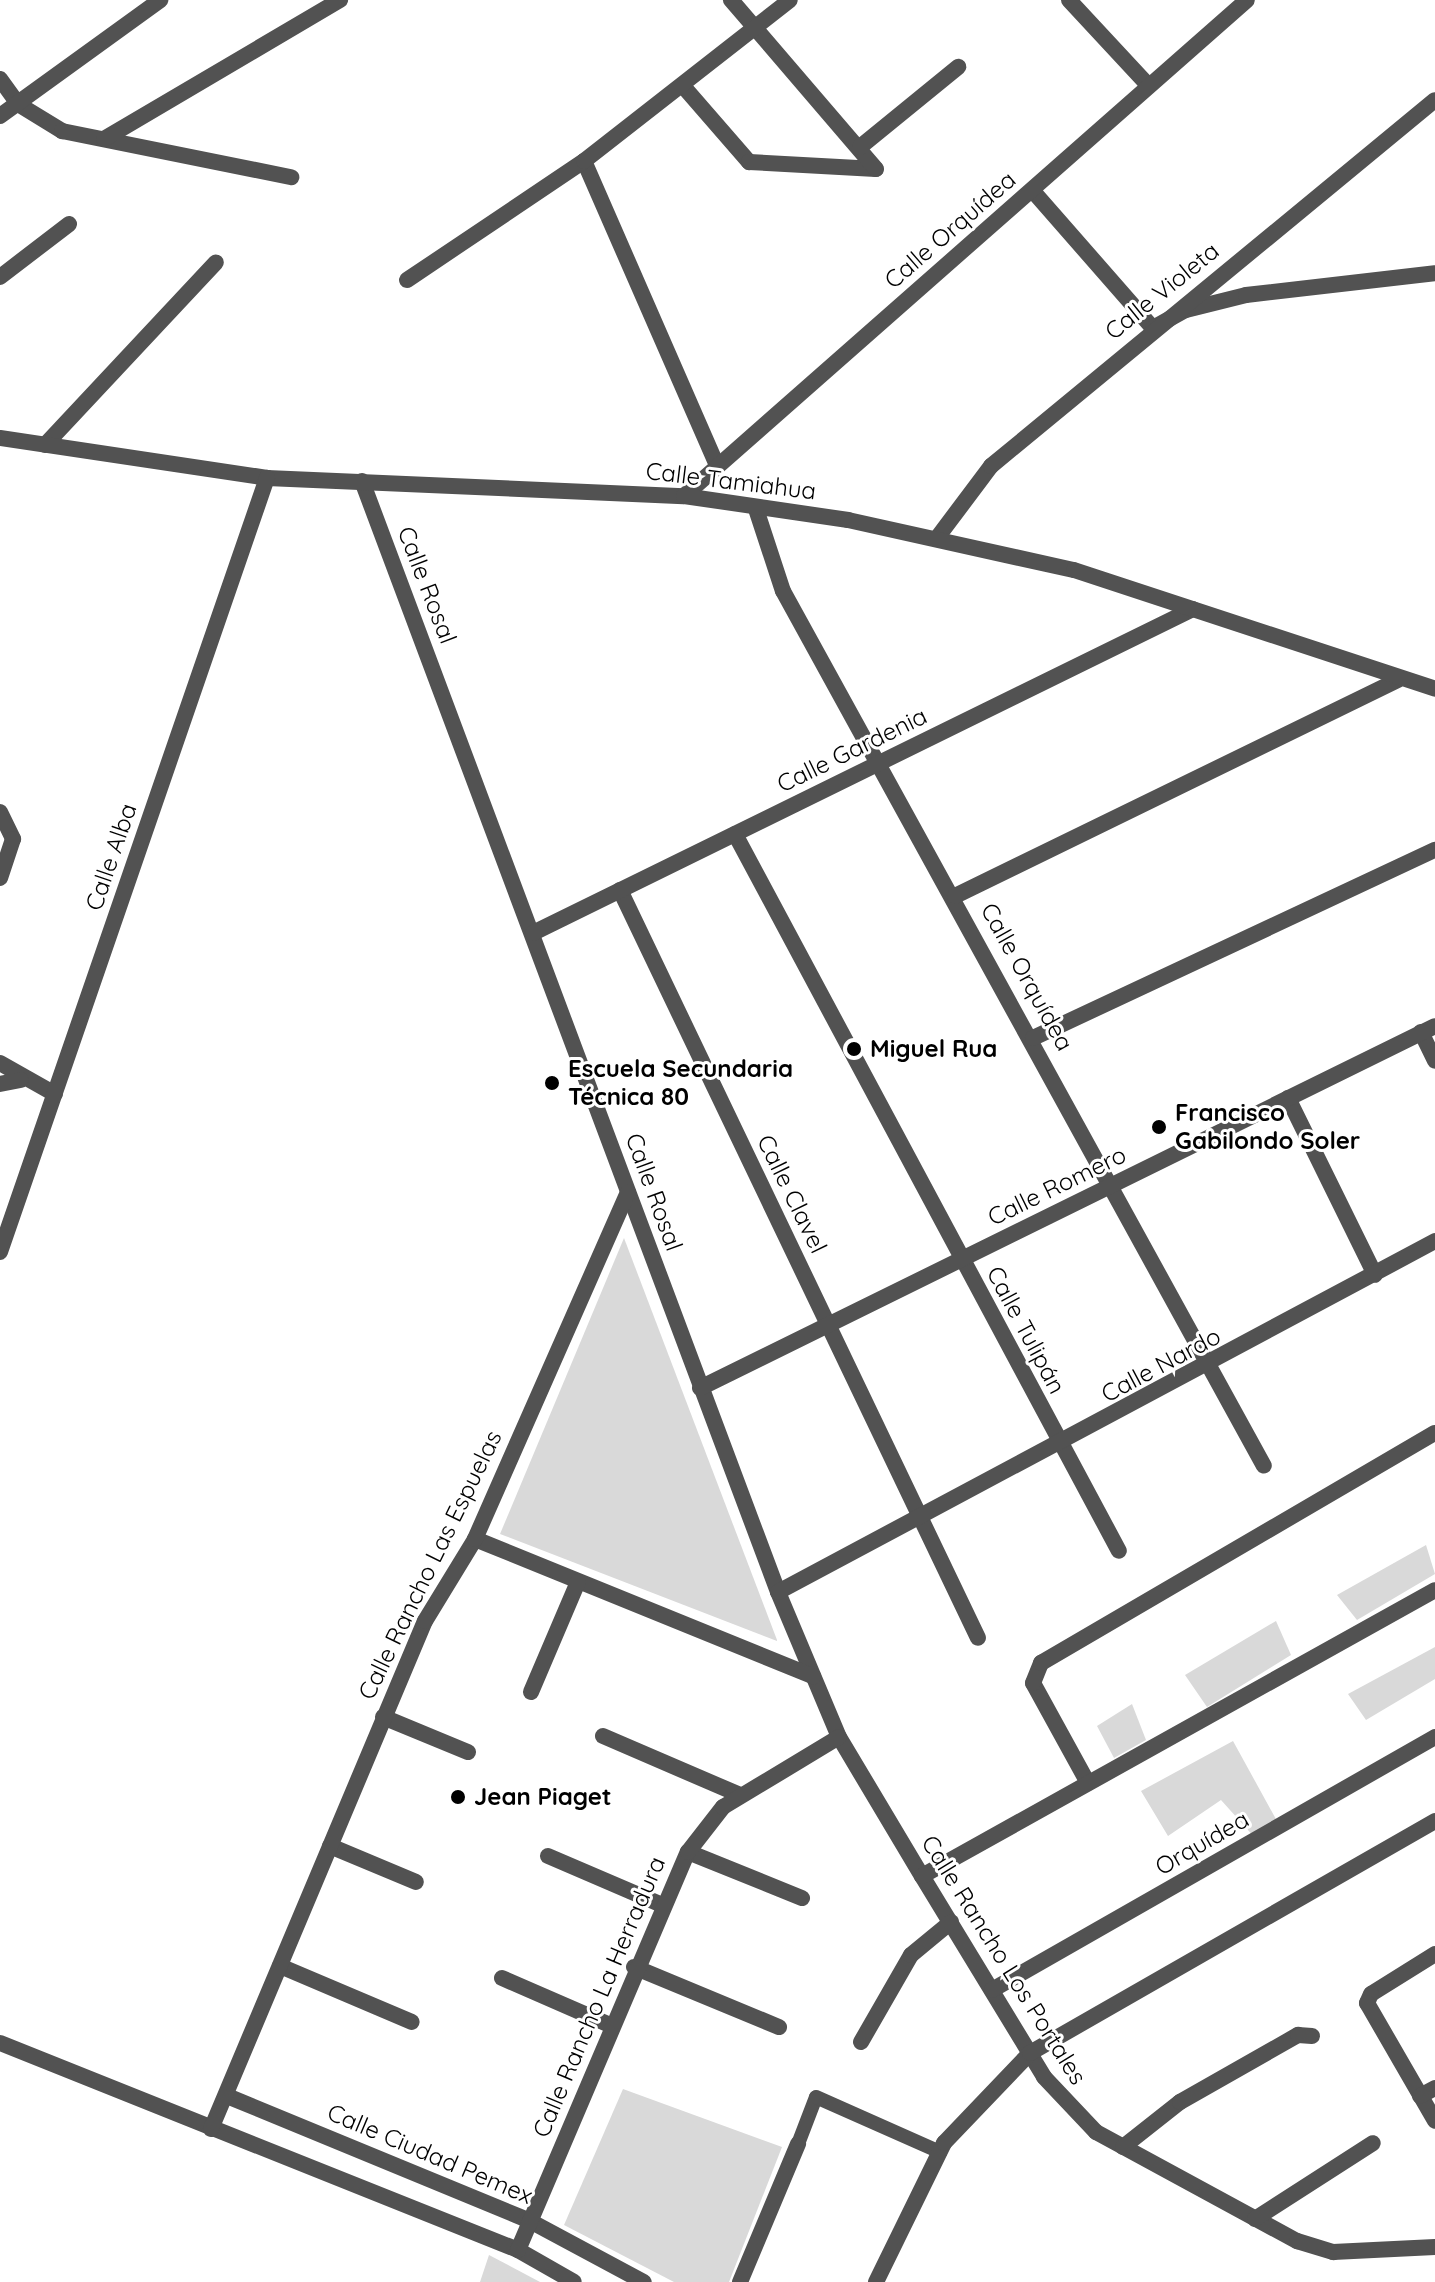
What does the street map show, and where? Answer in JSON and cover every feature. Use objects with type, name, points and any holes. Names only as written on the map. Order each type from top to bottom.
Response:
[{"type":"street","points":[[0,116],[160,0]]},
{"type":"street","points":[[104,139],[340,0]]},
{"type":"street","points":[[683,86],[749,162],[876,169],[731,0]]},
{"type":"street","points":[[407,280],[584,161],[790,0]]},
{"type":"street","points":[[1069,0],[1149,86]]},
{"type":"street","name":"Calle Orquídea","points":[[684,496],[1247,0]]},
{"type":"street","points":[[860,147],[958,67]]},
{"type":"street","points":[[0,79],[18,104],[62,131],[291,177]]},
{"type":"street","name":"Calle Violeta","points":[[937,538],[991,466],[1153,328],[1435,100]]},
{"type":"street","points":[[584,161],[717,466]]},
{"type":"street","points":[[1032,190],[1153,328],[1186,310],[1246,295],[1435,273]]},
{"type":"street","points":[[0,277],[69,224]]},
{"type":"street","points":[[45,445],[216,262]]},
{"type":"street","name":"Calle Tamiahua","points":[[0,438],[267,478],[684,496],[937,538],[1193,609],[1398,680],[1435,689]]},
{"type":"street","name":"Calle Alba","points":[[0,1252],[267,478]]},
{"type":"street","name":"Calle Rosal","points":[[362,481],[700,1388],[778,1592],[839,1737]]},
{"type":"street","name":"Calle Orquídea","points":[[756,509],[783,591],[1114,1184],[1213,1365],[1264,1466]]},
{"type":"street","name":"Calle Gardenia","points":[[533,933],[1193,609]]},
{"type":"street","points":[[955,896],[1398,680]]},
{"type":"street","points":[[0,812],[13,839],[0,878]]},
{"type":"street","name":"Calle Tulipán","points":[[735,834],[1119,1551]]},
{"type":"street","points":[[1033,1038],[1435,850]]},
{"type":"street","name":"Calle Clavel","points":[[620,890],[978,1638]]},
{"type":"street","points":[[1428,1029],[1435,1061]]},
{"type":"street","name":"Calle Romero","points":[[700,1388],[1428,1029]]},
{"type":"street","points":[[0,1063],[21,1080],[55,1094]]},
{"type":"street","points":[[0,1084],[21,1080]]},
{"type":"street","points":[[1288,1098],[1375,1275]]},
{"type":"street","name":"Calle Rancho Las Espuelas","points":[[227,2096],[383,1717],[434,1604],[475,1539],[628,1192]]},
{"type":"street","name":"Calle Nardo","points":[[778,1592],[1213,1365],[1435,1241]]},
{"type":"street","points":[[1088,1783],[1033,1683],[1041,1663],[1435,1433]]},
{"type":"street","points":[[475,1539],[813,1676]]},
{"type":"street","points":[[531,1692],[578,1582]]},
{"type":"street","points":[[922,1876],[1435,1590]]},
{"type":"street","points":[[383,1717],[468,1752]]},
{"type":"street","points":[[603,1736],[740,1795]]},
{"type":"street","name":"Calle Rancho La Herradura","points":[[518,2250],[660,1904],[688,1852],[740,1795],[839,1737]]},
{"type":"street","name":"Calle Rancho Los Portales","points":[[839,1737],[1060,2098],[1123,2147],[1255,2219],[1333,2252],[1435,2247]]},
{"type":"street","name":"Orquídea","points":[[992,1990],[1435,1737]]},
{"type":"street","points":[[876,2282],[940,2152],[1030,2053],[1435,1821]]},
{"type":"street","points":[[330,1846],[416,1882]]},
{"type":"street","points":[[688,1852],[802,1898]]},
{"type":"street","points":[[548,1856],[660,1904]]},
{"type":"street","points":[[861,2042],[911,1955],[951,1922]]},
{"type":"street","points":[[1435,1954],[1367,1998],[1428,2092],[1435,2121]]},
{"type":"street","points":[[280,1966],[412,2022]]},
{"type":"street","points":[[634,1967],[779,2027]]},
{"type":"street","points":[[502,1978],[610,2025]]},
{"type":"street","points":[[1123,2147],[1180,2102],[1298,2035],[1312,2036]]},
{"type":"street","points":[[0,2043],[518,2250],[574,2282]]},
{"type":"street","points":[[211,2129],[227,2096]]},
{"type":"street","name":"Calle Ciudad Pemex","points":[[227,2096],[530,2221],[644,2282]]},
{"type":"street","points":[[740,2282],[816,2097],[940,2152]]},
{"type":"street","points":[[1255,2219],[1373,2143]]},
{"type":"shaded area","points":[[624,1238],[777,1640],[777,1641],[500,1534]]},
{"type":"shaded area","points":[[1426,1545],[1435,1574],[1357,1620],[1337,1595]]},
{"type":"shaded area","points":[[1276,1621],[1291,1655],[1207,1707],[1185,1675]]},
{"type":"shaded area","points":[[1435,1647],[1435,1679],[1366,1720],[1348,1694]]},
{"type":"shaded area","points":[[1132,1704],[1146,1740],[1114,1758],[1097,1726]]},
{"type":"shaded area","points":[[1233,1741],[1277,1821],[1256,1839],[1221,1800],[1168,1836],[1141,1791]]},
{"type":"shaded area","points":[[623,2089],[782,2147],[729,2282],[674,2282],[564,2225]]},
{"type":"shaded area","points":[[489,2255],[540,2282],[480,2282]]},
{"type":"place","name":"Miguel Rua","points":[[854,1049]]},
{"type":"place","name":"Escuela Secundaria Técnica 80","points":[[552,1083]]},
{"type":"place","name":"Francisco Gabilondo Soler","points":[[1159,1127]]},
{"type":"place","name":"Jean Piaget","points":[[458,1797]]}]
